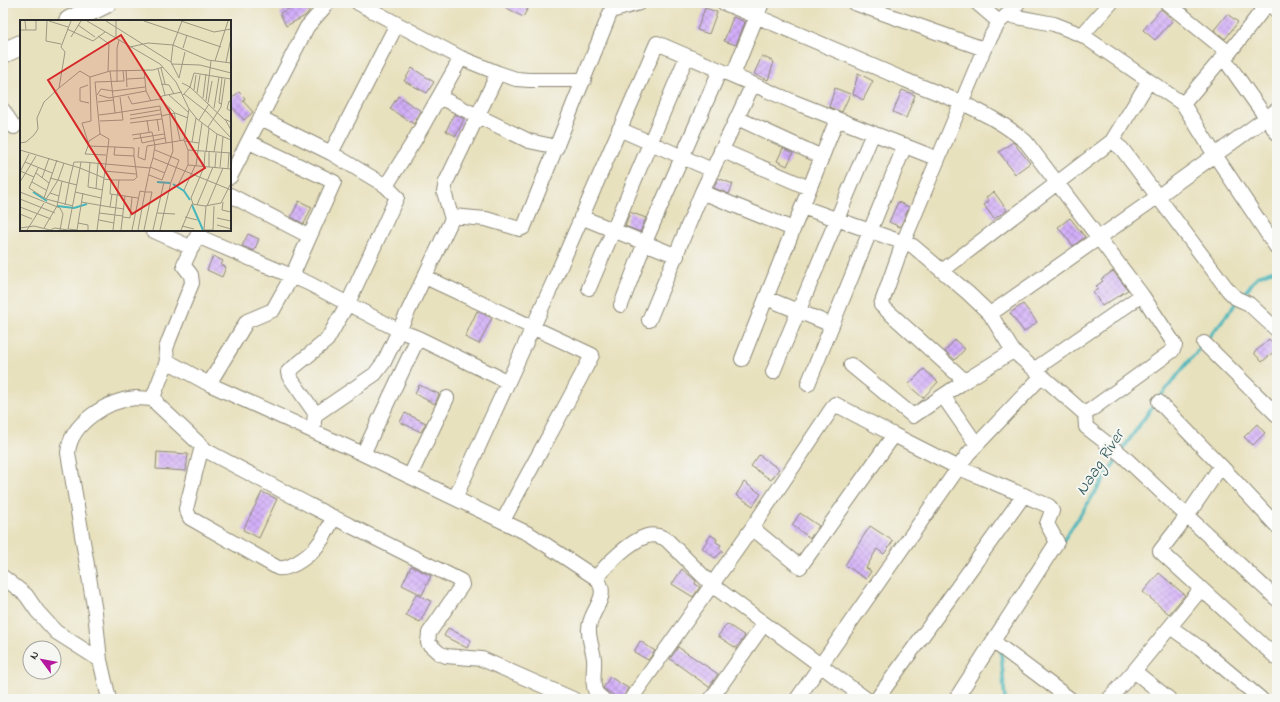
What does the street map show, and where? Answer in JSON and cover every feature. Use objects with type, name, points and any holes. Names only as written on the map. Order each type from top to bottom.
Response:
[{"type":"street","points":[[71,20],[106,3]]},
{"type":"street","points":[[231,175],[307,27],[328,3]]},
{"type":"street","points":[[358,3],[461,58],[498,73],[516,79],[584,80]]},
{"type":"street","points":[[450,222],[486,219],[522,228],[584,80],[607,7],[639,3]]},
{"type":"street","points":[[724,3],[961,103],[1016,133],[1026,142],[1142,295],[1172,340],[1174,348],[1085,414]]},
{"type":"street","points":[[621,305],[645,242],[683,156],[757,17],[762,3]]},
{"type":"street","points":[[854,3],[984,49]]},
{"type":"street","points":[[977,3],[1003,19],[1054,24],[1082,36],[1183,104],[1277,248]]},
{"type":"street","points":[[965,381],[881,305],[903,243],[984,49],[1003,19],[1018,3]]},
{"type":"street","points":[[1082,36],[1111,3]]},
{"type":"street","points":[[1167,3],[1226,55],[1272,114],[1277,132]]},
{"type":"street","points":[[1183,104],[1226,55],[1268,3]]},
{"type":"street","points":[[1271,3],[1277,12]]},
{"type":"street","points":[[331,153],[397,24]]},
{"type":"street","points":[[455,498],[534,326],[657,43],[837,119],[938,158]]},
{"type":"street","points":[[3,53],[20,44]]},
{"type":"street","points":[[589,288],[687,56]]},
{"type":"street","points":[[386,186],[414,141],[461,58]]},
{"type":"street","points":[[315,416],[375,374],[384,362],[400,331],[450,222],[444,192],[446,182],[478,118],[498,73]]},
{"type":"street","points":[[942,271],[1112,141],[1149,81]]},
{"type":"street","points":[[649,320],[677,256],[702,192],[753,84]]},
{"type":"street","points":[[439,97],[478,118],[529,141],[557,147]]},
{"type":"street","points":[[3,110],[12,129]]},
{"type":"street","points":[[990,314],[1272,114]]},
{"type":"street","points":[[261,118],[331,153],[386,186],[397,197],[348,303],[327,340],[288,372],[289,376],[315,416],[313,431]]},
{"type":"street","points":[[737,118],[822,157]]},
{"type":"street","points":[[742,359],[837,119]]},
{"type":"street","points":[[619,129],[712,170]]},
{"type":"street","points":[[773,372],[873,133]]},
{"type":"street","points":[[1112,141],[1122,149],[1232,294],[1249,304],[1277,330]]},
{"type":"street","points":[[209,384],[247,321],[273,310],[292,276],[334,182],[249,142]]},
{"type":"street","points":[[808,384],[871,232],[905,145]]},
{"type":"street","points":[[721,150],[809,188]]},
{"type":"street","points":[[702,192],[793,229]]},
{"type":"street","points":[[231,196],[309,236]]},
{"type":"street","points":[[802,207],[913,246],[990,314],[1013,351],[1085,414],[1086,427],[1122,455],[1277,599]]},
{"type":"street","points":[[581,217],[677,256]]},
{"type":"street","points":[[158,231],[196,238],[292,276],[348,303],[400,331],[418,338],[508,382]]},
{"type":"street","points":[[196,238],[184,266],[191,275],[192,283],[166,350],[167,361],[154,395],[154,399],[157,404],[202,446],[212,453],[461,581],[462,584],[429,633],[428,643],[432,648],[446,656],[482,659],[573,699]]},
{"type":"street","points":[[425,277],[534,326],[592,355],[559,420],[532,464],[502,521]]},
{"type":"street","points":[[797,699],[959,468],[1038,373],[1142,295]]},
{"type":"street","points":[[766,298],[832,325]]},
{"type":"street","points":[[363,454],[418,338]]},
{"type":"street","points":[[1204,343],[1276,412]]},
{"type":"street","points":[[851,365],[913,416],[1013,351]]},
{"type":"street","points":[[167,361],[209,384],[410,476],[531,535],[596,578],[602,588],[602,596],[590,621],[589,629],[594,659],[594,684],[599,696],[582,699]]},
{"type":"street","points":[[384,362],[402,371]]},
{"type":"street","points":[[943,396],[977,445]]},
{"type":"street","points":[[109,699],[100,660],[95,612],[68,453],[68,444],[86,421],[98,411],[117,402],[135,398],[154,399]]},
{"type":"street","points":[[410,476],[447,398]]},
{"type":"street","points":[[1159,402],[1277,526]]},
{"type":"street","points":[[631,699],[752,528],[835,404],[959,468],[1051,508],[1047,524],[1057,542],[957,698]]},
{"type":"street","points":[[752,528],[800,567],[894,435]]},
{"type":"street","points":[[202,446],[186,509],[190,518],[278,568],[288,567],[311,552],[321,542],[334,517]]},
{"type":"street","points":[[1221,466],[1160,551],[1277,658]]},
{"type":"street","points":[[876,699],[1024,495]]},
{"type":"street","points":[[596,578],[615,557],[643,538],[657,535],[666,539],[712,585],[866,699]]},
{"type":"street","points":[[3,577],[23,592],[37,611],[56,632],[100,660]]},
{"type":"street","points":[[1109,699],[1134,671],[1201,589]]},
{"type":"street","points":[[711,699],[764,624]]},
{"type":"street","points":[[1170,627],[1200,648],[1261,699]]},
{"type":"street","points":[[994,642],[1070,699]]},
{"type":"street","points":[[1134,671],[1169,699]]},
{"type":"building","points":[[301,3],[305,3],[309,11],[305,16],[286,26],[280,13]]},
{"type":"building","points":[[498,3],[531,3],[523,17]]},
{"type":"building","points":[[705,8],[717,12],[709,34],[697,30]]},
{"type":"building","points":[[1161,9],[1173,20],[1155,40],[1143,30]]},
{"type":"building","points":[[1227,14],[1238,22],[1225,39],[1214,30]]},
{"type":"building","points":[[733,17],[745,22],[736,45],[724,41]]},
{"type":"building","points":[[762,56],[774,62],[768,80],[754,74]]},
{"type":"building","points":[[412,68],[434,82],[427,93],[404,81]]},
{"type":"building","points":[[858,73],[873,81],[863,100],[853,94]]},
{"type":"building","points":[[835,88],[850,94],[842,112],[829,107]]},
{"type":"building","points":[[902,90],[915,95],[906,118],[893,112]]},
{"type":"building","points":[[239,92],[245,98],[243,101],[253,112],[244,120],[231,106],[231,99]]},
{"type":"building","points":[[398,96],[421,111],[414,124],[390,109]]},
{"type":"building","points":[[454,114],[464,119],[456,136],[446,131]]},
{"type":"building","points":[[1013,142],[1030,163],[1015,174],[999,152]]},
{"type":"building","points":[[783,148],[793,153],[787,166],[777,161]]},
{"type":"building","points":[[718,178],[733,184],[729,194],[714,188]]},
{"type":"building","points":[[994,192],[1007,210],[994,219],[984,205],[989,201],[986,197]]},
{"type":"building","points":[[299,201],[312,207],[304,224],[291,217]]},
{"type":"building","points":[[898,202],[909,207],[900,227],[889,222]]},
{"type":"building","points":[[630,212],[646,218],[640,232],[625,226]]},
{"type":"building","points":[[1070,218],[1085,237],[1073,246],[1058,227]]},
{"type":"building","points":[[248,234],[259,239],[254,251],[242,246]]},
{"type":"building","points":[[213,256],[223,261],[221,265],[226,267],[222,277],[207,270]]},
{"type":"building","points":[[1113,271],[1128,290],[1102,306],[1093,292],[1098,289],[1096,286],[1103,281],[1101,279]]},
{"type":"building","points":[[1023,304],[1037,322],[1024,332],[1010,313]]},
{"type":"building","points":[[477,311],[492,318],[479,344],[465,337]]},
{"type":"building","points":[[1269,339],[1277,349],[1262,362],[1254,353]]},
{"type":"building","points":[[955,340],[965,349],[955,360],[945,351]]},
{"type":"building","points":[[924,369],[938,382],[923,398],[908,385]]},
{"type":"building","points":[[419,385],[439,394],[435,404],[415,394]]},
{"type":"building","points":[[405,413],[426,423],[421,432],[400,422]]},
{"type":"building","points":[[1257,424],[1265,433],[1253,445],[1244,437]]},
{"type":"building","points":[[157,452],[188,454],[186,471],[156,469]]},
{"type":"building","points":[[759,455],[779,469],[771,480],[751,466]]},
{"type":"building","points":[[744,482],[761,494],[753,506],[736,495]]},
{"type":"building","points":[[262,492],[277,499],[259,538],[243,530]]},
{"type":"building","points":[[800,513],[819,526],[810,538],[792,525]]},
{"type":"building","points":[[870,526],[893,541],[884,554],[877,549],[866,568],[871,571],[866,579],[845,565]]},
{"type":"building","points":[[711,535],[717,539],[716,542],[721,545],[719,548],[723,551],[715,558],[702,548]]},
{"type":"building","points":[[411,566],[431,576],[422,595],[402,585]]},
{"type":"building","points":[[682,569],[696,581],[695,584],[700,587],[693,597],[672,584]]},
{"type":"building","points":[[1159,573],[1185,595],[1169,614],[1143,592]]},
{"type":"building","points":[[416,594],[431,601],[420,622],[406,615]]},
{"type":"building","points":[[727,624],[745,636],[736,648],[718,636]]},
{"type":"building","points":[[448,628],[471,640],[467,648],[444,636]]},
{"type":"building","points":[[640,641],[655,651],[648,660],[634,652]]},
{"type":"building","points":[[678,647],[718,674],[709,687],[670,659]]},
{"type":"building","points":[[610,677],[628,688],[623,699],[619,699],[603,688]]},
{"type":"waterway","name":"Naag River","points":[[1241,297],[1258,276],[1277,269]]},
{"type":"waterway","name":"Naag River","points":[[1206,341],[1237,302]]},
{"type":"waterway","name":"Naag River","points":[[1159,398],[1202,345]]},
{"type":"waterway","name":"Naag River","points":[[1122,450],[1155,403]]},
{"type":"waterway","name":"Naag River","points":[[1061,544],[1119,456]]},
{"type":"waterway","name":"Naag River","points":[[1001,652],[1005,699]]}]
